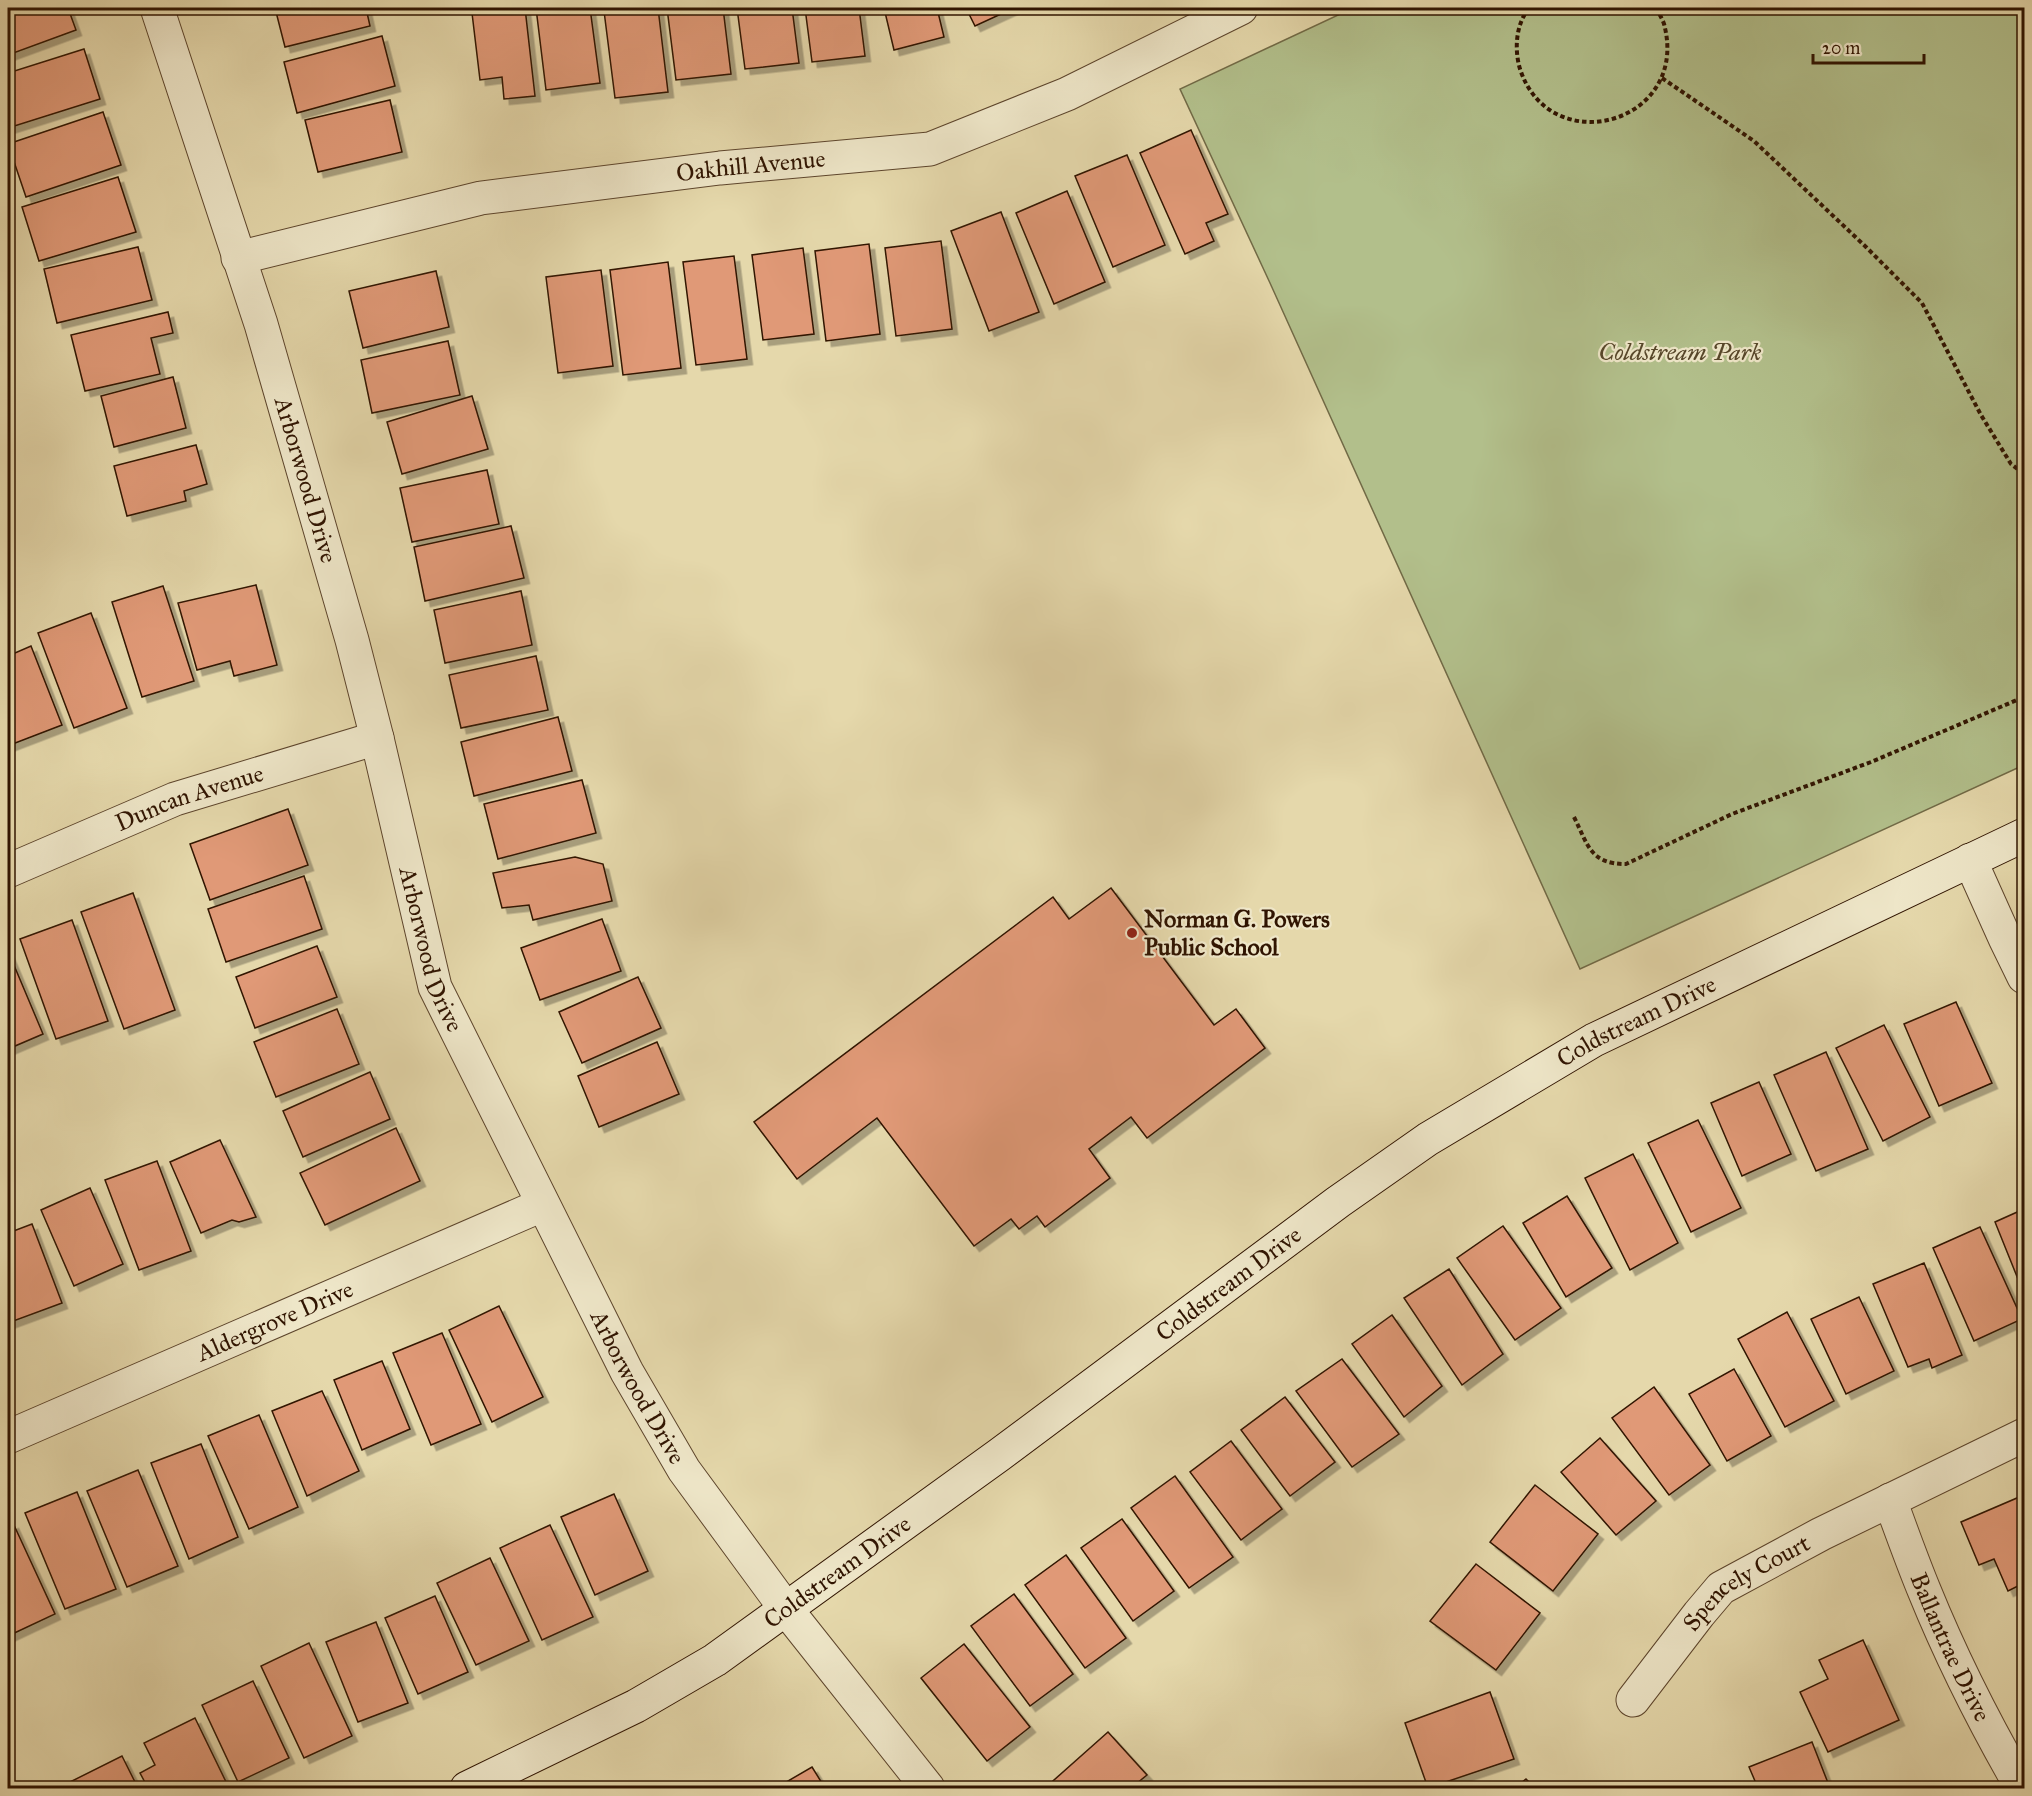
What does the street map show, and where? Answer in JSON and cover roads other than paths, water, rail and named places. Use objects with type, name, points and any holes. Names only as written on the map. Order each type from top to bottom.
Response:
[{"type":"street","name":"Arborwood Drive","points":[[157,8],[267,346],[352,640],[435,987],[627,1372],[684,1470],[786,1609],[928,1788]]},
{"type":"street","name":"Oakhill Avenue","points":[[238,258],[481,198],[720,168],[930,149],[1067,94],[1241,8]]},
{"type":"street","name":"Duncan Avenue","points":[[8,872],[175,799],[377,738]]},
{"type":"street","name":"Coldstream Drive","points":[[468,1788],[636,1706],[715,1660],[999,1455],[1338,1202],[1428,1139],[1594,1040],[2025,835]]},
{"type":"street","points":[[1971,860],[2005,938],[2025,977]]},
{"type":"street","name":"Aldergrove Drive","points":[[8,1437],[542,1205]]},
{"type":"street","name":"Spencely Court","points":[[1633,1700],[1721,1588],[1821,1534],[2025,1435]]},
{"type":"street","name":"Ballantrae Drive","points":[[1890,1500],[1924,1590],[1950,1650],[1987,1727],[2022,1788]]},
{"type":"place","name":"Norman G. Powers Public School","points":[[1132,933]]},
{"type":"park label","name":"Coldstream Park","points":[[1680,352]]}]
